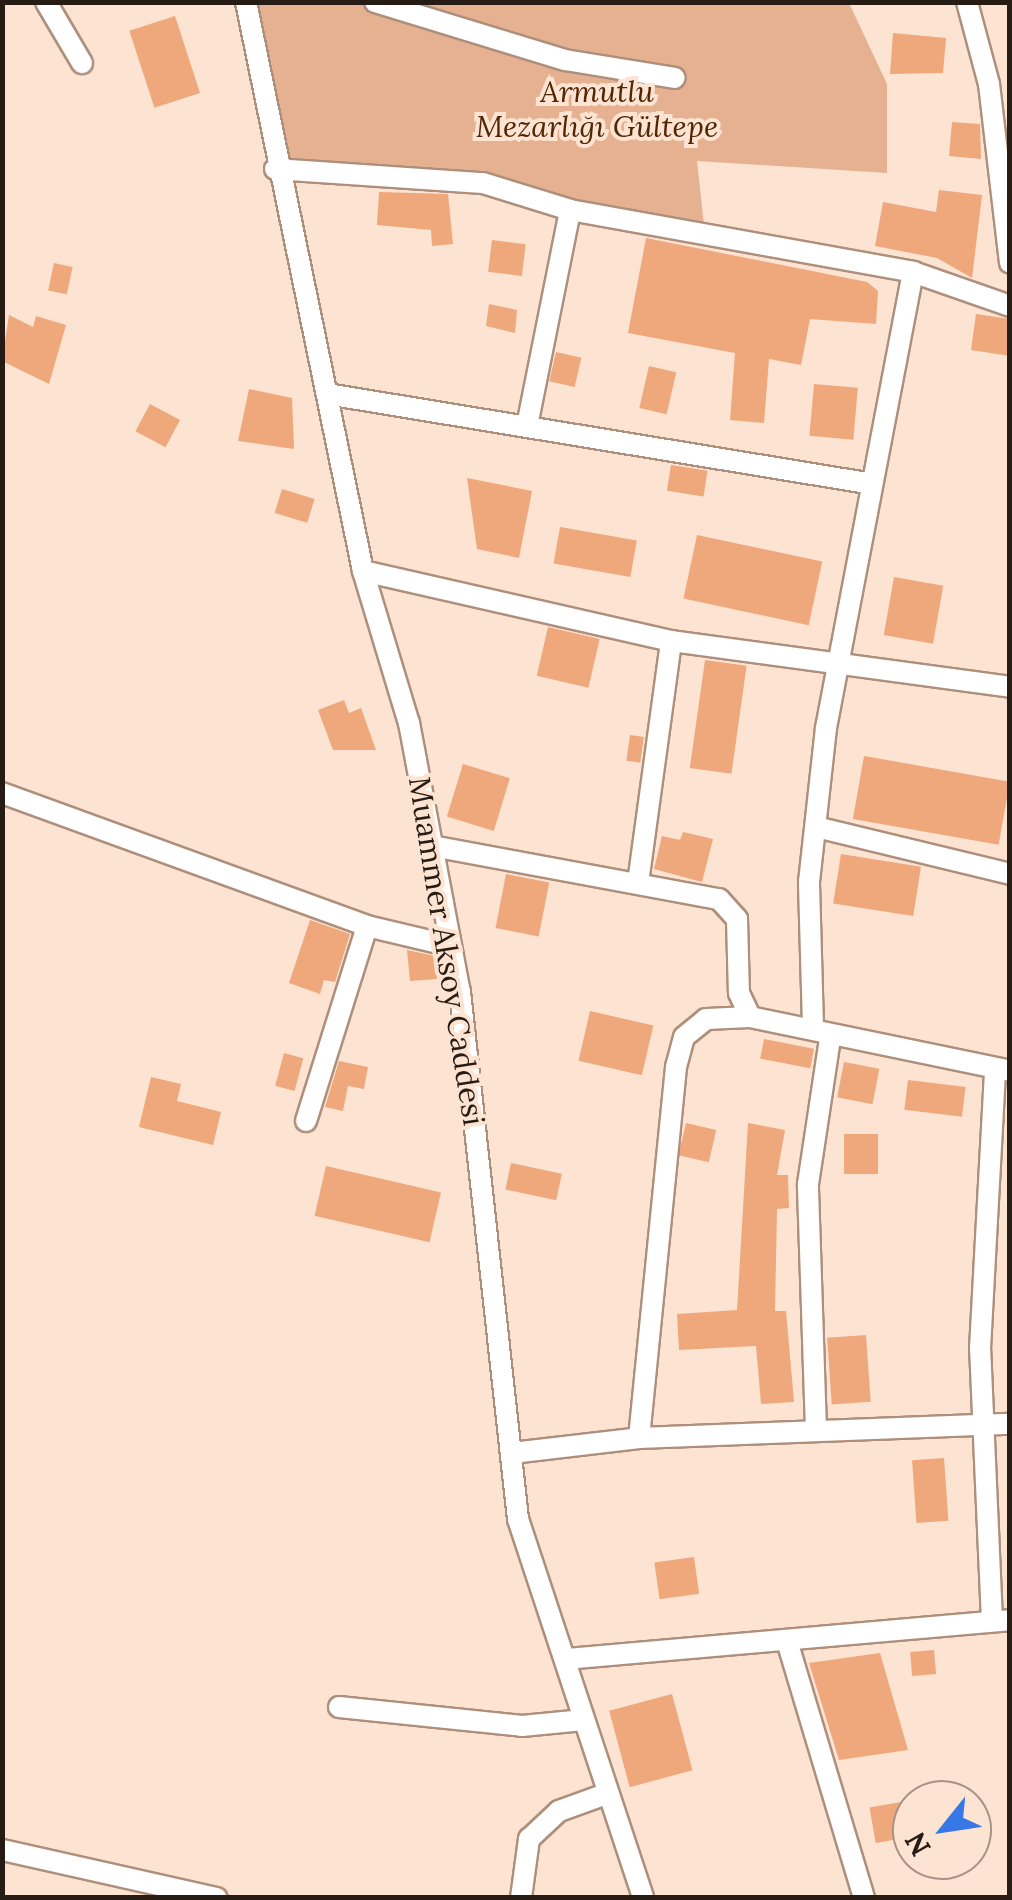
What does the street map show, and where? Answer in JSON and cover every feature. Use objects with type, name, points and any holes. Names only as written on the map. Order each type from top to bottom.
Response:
[{"type":"street","points":[[46,2],[82,64]]},
{"type":"street","name":"Muammer Aksoy Caddesi","points":[[246,2],[276,169],[333,395],[364,571],[409,722],[451,946],[518,1519],[566,1659],[606,1794],[644,1898]]},
{"type":"street","points":[[375,2],[565,60],[675,78]]},
{"type":"street","points":[[968,2],[999,83],[1010,263]]},
{"type":"street","points":[[276,169],[483,183],[570,210],[914,272],[1010,306]]},
{"type":"street","points":[[527,426],[570,210]]},
{"type":"street","points":[[816,1430],[808,1184],[822,1033],[806,954],[816,827],[838,657],[867,483],[914,272]]},
{"type":"street","points":[[333,395],[867,483]]},
{"type":"street","points":[[364,571],[671,641],[838,657],[1010,687]]},
{"type":"street","points":[[638,882],[671,641]]},
{"type":"street","points":[[2,793],[367,926],[451,946]]},
{"type":"street","points":[[816,827],[1010,874]]},
{"type":"street","points":[[432,846],[718,899],[738,919],[738,992],[750,1018]]},
{"type":"street","points":[[306,1121],[367,926]]},
{"type":"street","points":[[566,1659],[1001,1620],[982,1425],[982,1195],[1002,1069],[750,1018],[706,1020],[684,1036],[676,1067],[639,1438]]},
{"type":"street","points":[[512,1453],[639,1438],[1010,1424]]},
{"type":"street","points":[[787,1641],[864,1898]]},
{"type":"street","points":[[339,1707],[522,1726],[584,1720]]},
{"type":"street","points":[[521,1898],[529,1839],[559,1811],[606,1794]]},
{"type":"street","points":[[2,1850],[123,1874],[216,1898]]},
{"type":"street","points":[[123,1874],[126,1898]]},
{"type":"green space","name":"Armutlu Mezarlığı Gültepe","points":[[246,3],[849,3],[887,84],[887,173],[697,161],[705,234],[483,183],[275,169]]},
{"type":"building","points":[[175,16],[200,93],[154,108],[129,31]]},
{"type":"building","points":[[893,33],[946,38],[943,73],[890,74]]},
{"type":"building","points":[[952,122],[980,124],[981,159],[949,156]]},
{"type":"building","points":[[939,190],[982,195],[972,278],[937,258],[875,246],[883,202],[936,212]]},
{"type":"building","points":[[379,192],[448,194],[453,244],[432,246],[431,230],[377,225]]},
{"type":"building","points":[[646,238],[867,282],[878,291],[876,324],[810,319],[801,365],[769,359],[764,423],[730,420],[735,353],[628,333]]},
{"type":"building","points":[[492,240],[526,244],[522,276],[488,272]]},
{"type":"building","points":[[54,263],[73,267],[67,294],[48,290]]},
{"type":"building","points":[[489,304],[517,310],[515,333],[486,326]]},
{"type":"building","points":[[976,314],[1010,319],[1010,356],[971,350]]},
{"type":"building","points":[[9,315],[33,327],[36,316],[66,325],[49,384],[2,361]]},
{"type":"building","points":[[556,352],[581,358],[575,387],[549,381]]},
{"type":"building","points":[[649,366],[676,372],[667,414],[639,408]]},
{"type":"building","points":[[814,384],[858,388],[853,440],[809,436]]},
{"type":"building","points":[[249,389],[292,398],[294,449],[238,441]]},
{"type":"building","points":[[150,404],[180,420],[165,447],[135,431]]},
{"type":"building","points":[[671,465],[708,471],[703,496],[667,491]]},
{"type":"building","points":[[467,478],[532,491],[519,558],[477,549]]},
{"type":"building","points":[[282,489],[315,499],[307,523],[275,513]]},
{"type":"building","points":[[560,527],[637,541],[630,577],[554,563]]},
{"type":"building","points":[[697,535],[822,562],[809,625],[683,599]]},
{"type":"building","points":[[894,577],[943,586],[933,644],[884,635]]},
{"type":"building","points":[[548,627],[600,639],[588,688],[537,676]]},
{"type":"building","points":[[705,660],[747,666],[731,774],[690,768]]},
{"type":"building","points":[[344,700],[349,713],[361,708],[376,750],[333,750],[318,710]]},
{"type":"building","points":[[630,735],[644,737],[640,763],[626,761]]},
{"type":"building","points":[[864,756],[1010,782],[999,845],[853,819]]},
{"type":"building","points":[[463,764],[510,778],[494,831],[447,817]]},
{"type":"building","points":[[683,832],[713,839],[702,882],[654,869],[662,836],[680,840]]},
{"type":"building","points":[[841,854],[921,867],[913,916],[833,903]]},
{"type":"building","points":[[506,874],[549,882],[539,936],[496,928]]},
{"type":"building","points":[[310,920],[350,934],[335,982],[324,980],[320,994],[289,983]]},
{"type":"building","points":[[407,950],[435,956],[437,979],[410,981]]},
{"type":"building","points":[[590,1011],[653,1026],[642,1075],[579,1061]]},
{"type":"building","points":[[764,1039],[814,1049],[810,1068],[760,1059]]},
{"type":"building","points":[[284,1053],[303,1058],[295,1091],[275,1086]]},
{"type":"building","points":[[339,1061],[368,1067],[364,1089],[348,1086],[343,1111],[325,1107]]},
{"type":"building","points":[[844,1062],[879,1069],[872,1104],[837,1097]]},
{"type":"building","points":[[151,1077],[181,1084],[177,1101],[221,1112],[213,1145],[139,1127]]},
{"type":"building","points":[[908,1080],[966,1087],[962,1117],[904,1110]]},
{"type":"building","points":[[686,1123],[716,1130],[709,1162],[679,1155]]},
{"type":"building","points":[[748,1123],[785,1130],[777,1175],[788,1175],[789,1208],[777,1209],[775,1311],[786,1311],[794,1402],[761,1404],[756,1346],[679,1350],[677,1314],[737,1310]]},
{"type":"building","points":[[844,1134],[878,1134],[878,1174],[844,1174]]},
{"type":"building","points":[[511,1163],[562,1174],[556,1200],[505,1189]]},
{"type":"building","points":[[326,1166],[441,1193],[430,1242],[315,1216]]},
{"type":"building","points":[[866,1335],[871,1402],[832,1405],[827,1338]]},
{"type":"building","points":[[944,1458],[948,1521],[916,1523],[912,1460]]},
{"type":"building","points":[[694,1557],[699,1594],[660,1599],[654,1563]]},
{"type":"building","points":[[934,1650],[936,1674],[912,1676],[910,1652]]},
{"type":"building","points":[[880,1653],[908,1750],[839,1760],[809,1663]]},
{"type":"building","points":[[672,1694],[692,1770],[630,1787],[609,1711]]},
{"type":"building","points":[[892,1804],[892,1840],[876,1843],[869,1808]]}]
